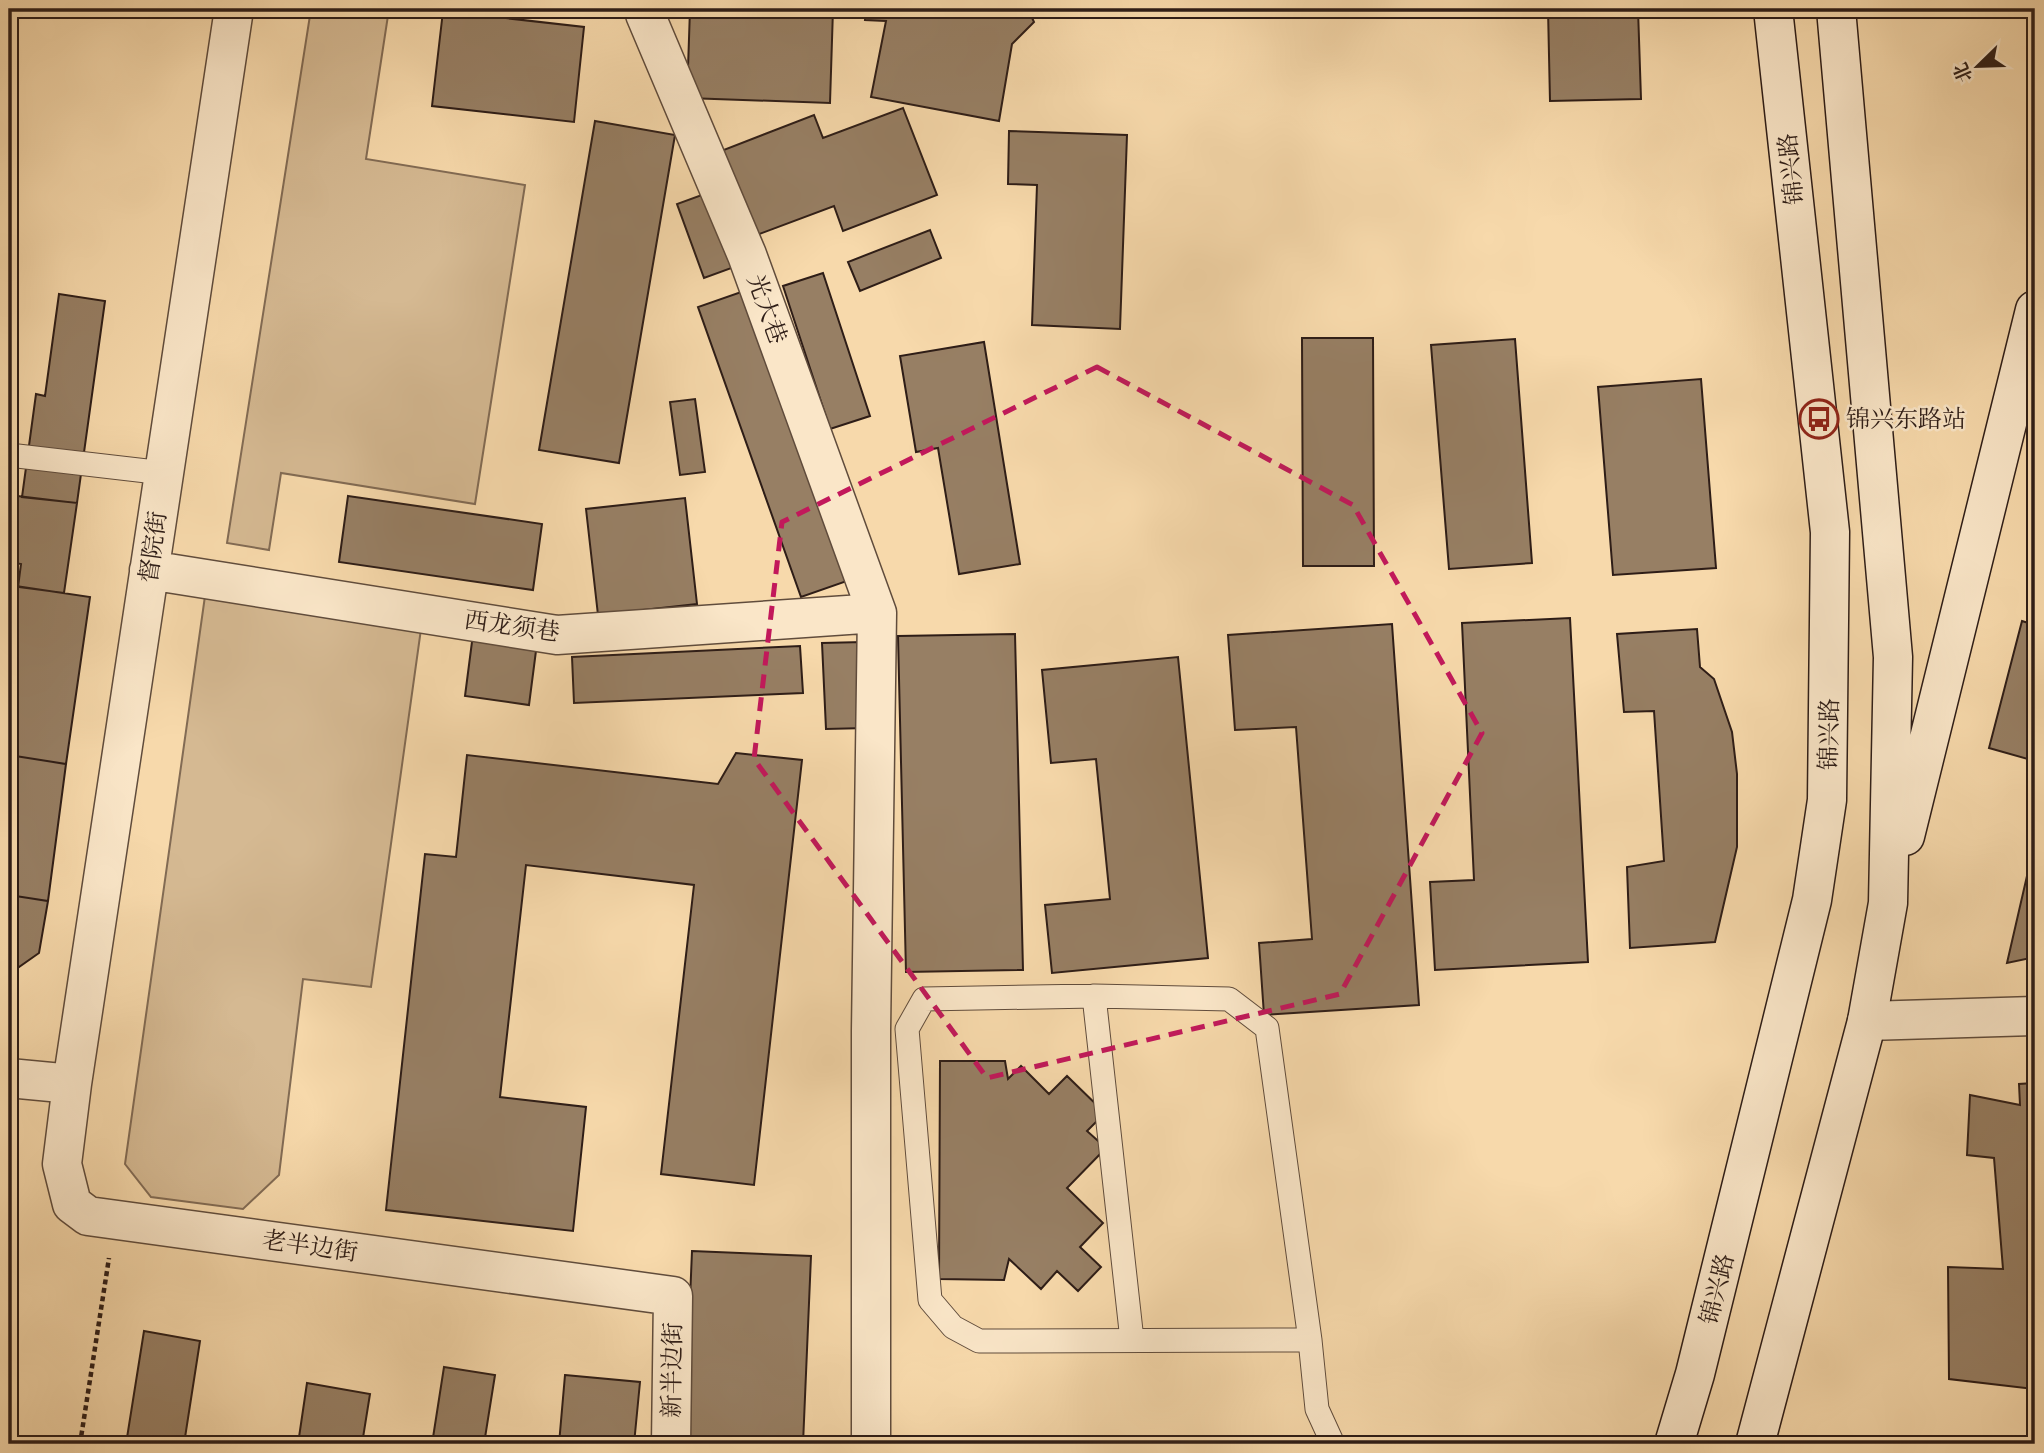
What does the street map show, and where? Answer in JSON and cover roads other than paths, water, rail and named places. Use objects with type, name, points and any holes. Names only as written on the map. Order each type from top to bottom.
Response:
[{"type":"street","name":"督院街","points":[[72,1084],[234,9]]},
{"type":"street","name":"光大巷","points":[[645,9],[747,255],[877,613]]},
{"type":"street","name":"锦兴路","points":[[1674,1444],[1695,1374],[1812,900],[1828,800],[1830,533],[1773,9]]},
{"type":"street","points":[[1836,9],[1893,657],[1888,903]]},
{"type":"street","points":[[1755,1444],[1867,1021],[1888,903],[2035,310]]},
{"type":"street","name":"西龙须巷","points":[[149,570],[557,635],[877,613]]},
{"type":"street","points":[[871,1444],[871,1031],[877,613]]},
{"type":"street","points":[[1867,1021],[2035,1016]]},
{"type":"street","points":[[9,1078],[72,1084]]},
{"type":"street","name":"老半边街","points":[[72,1084],[62,1164],[72,1204],[88,1216],[673,1296]]},
{"type":"street","name":"新半边街","points":[[671,1444],[673,1296]]},
{"type":"lane","points":[[9,455],[164,473]]},
{"type":"lane","points":[[1310,1340],[979,1340],[953,1327],[930,1300],[907,1029],[923,999],[1094,996],[1229,999],[1266,1028],[1310,1340],[1317,1409],[1333,1444]]},
{"type":"lane","points":[[1094,996],[1132,1340]]},
{"type":"place","name":"锦兴东路站","points":[[1819,419]]}]
